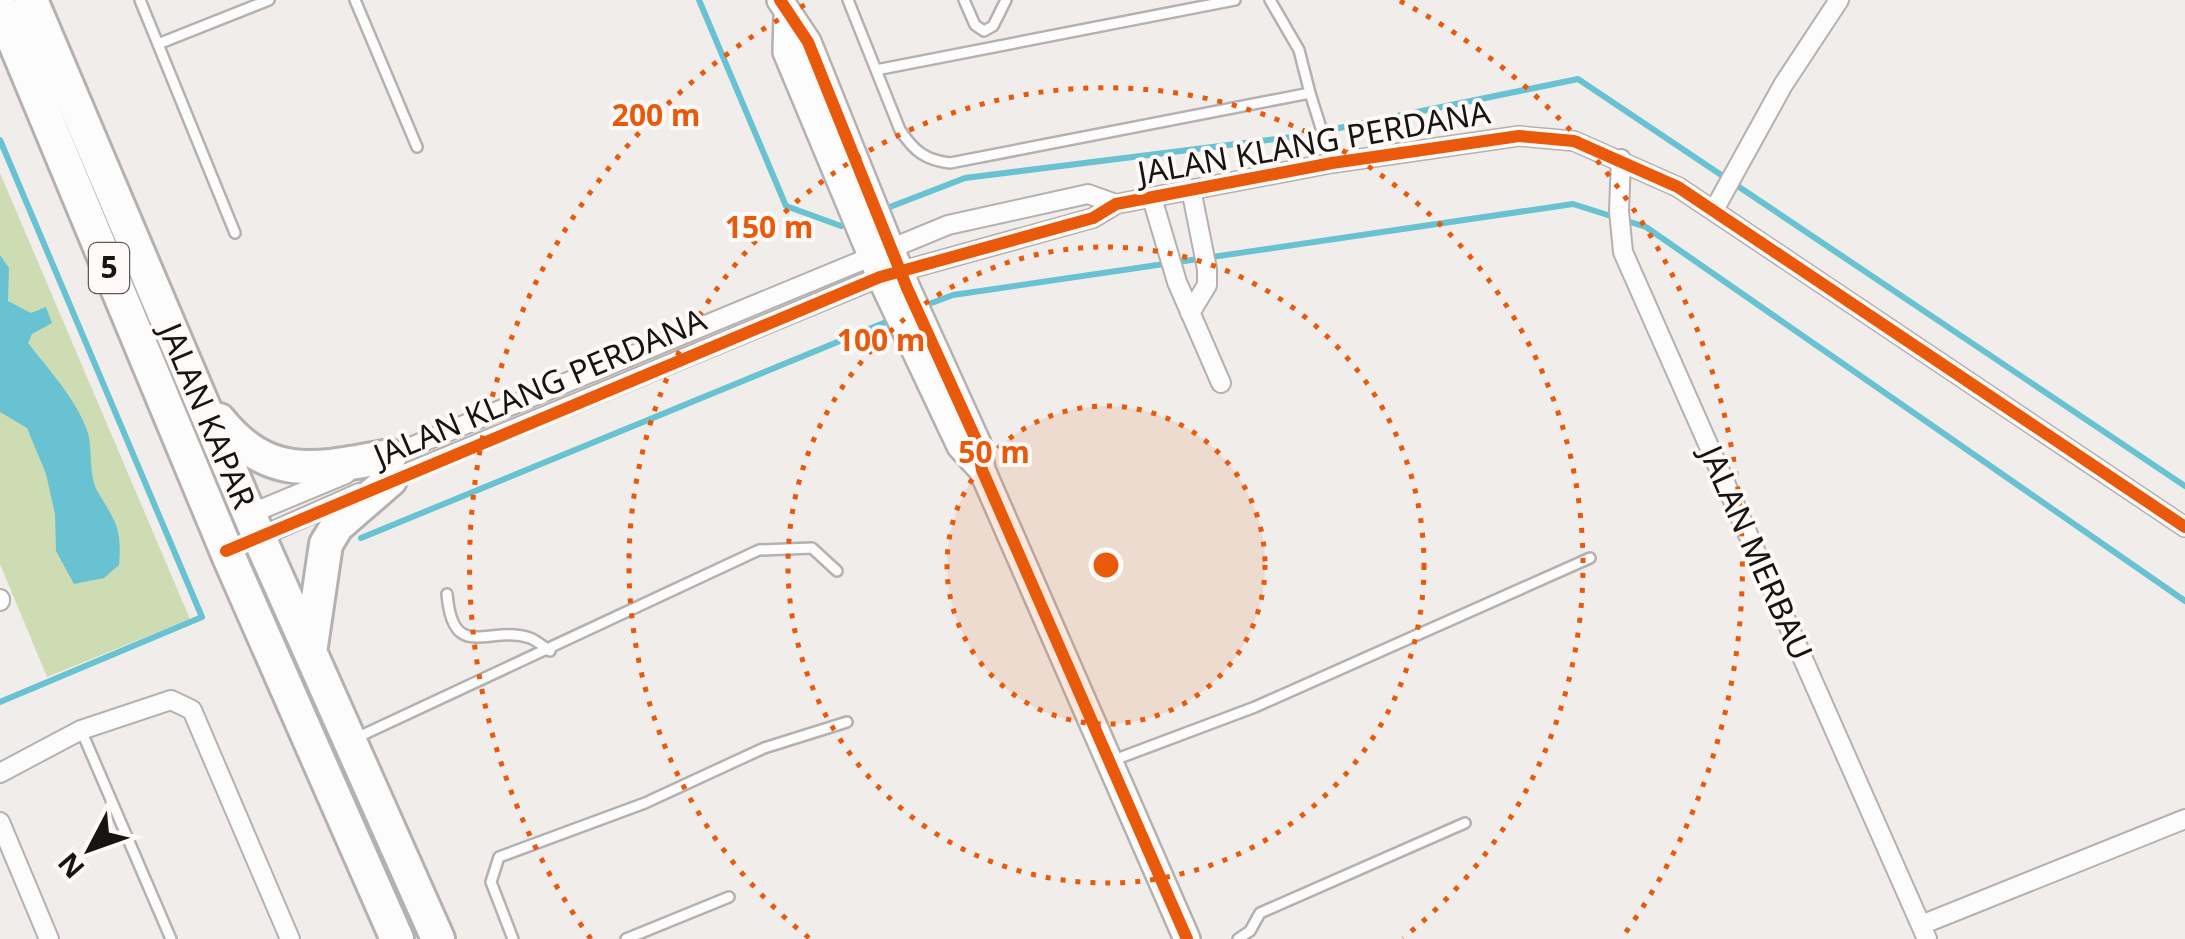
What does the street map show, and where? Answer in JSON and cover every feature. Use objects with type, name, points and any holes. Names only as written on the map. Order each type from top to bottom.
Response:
[{"type":"highway","name":"JALAN KAPAR","points":[[31,0],[62,56],[197,393],[438,939]]},
{"type":"highway","name":"JALAN KAPAR","points":[[0,7],[222,540],[397,939]]},
{"type":"highway","points":[[197,393],[239,445],[265,460],[292,469],[390,468]]},
{"type":"highway","points":[[310,650],[326,544],[337,526],[390,468]]},
{"type":"street","points":[[1714,210],[1839,0]]},
{"type":"street","points":[[784,8],[786,52],[861,202],[920,336],[978,444],[982,470],[1187,939]]},
{"type":"street","name":"JALAN KLANG PERDANA","points":[[886,262],[1093,218],[1116,204],[1332,163],[1519,136],[1574,141],[1621,159],[1714,210],[2185,526]]},
{"type":"street","name":"JALAN MERBAU","points":[[1621,159],[1619,211],[1623,252],[1924,932]]},
{"type":"street","points":[[1190,189],[1208,268],[1206,285],[1190,313]]},
{"type":"street","name":"JALAN KLANG PERDANA","points":[[222,540],[886,262],[948,225],[1088,194],[1116,204]]},
{"type":"street","points":[[1152,198],[1174,272],[1221,382]]},
{"type":"street","points":[[0,773],[81,730],[172,700],[192,710],[290,939]]},
{"type":"street","points":[[1924,932],[2185,820]]},
{"type":"street","points":[[0,822],[49,939]]},
{"type":"lane","points":[[140,0],[236,233]]},
{"type":"lane","points":[[158,44],[268,0]]},
{"type":"lane","points":[[355,0],[417,147]]},
{"type":"lane","points":[[848,0],[912,149],[928,160],[950,163],[1310,93]]},
{"type":"lane","points":[[964,0],[975,25],[984,31],[987,47]]},
{"type":"lane","points":[[984,31],[993,26],[1006,0]]},
{"type":"lane","points":[[876,70],[1183,5],[1235,0]]},
{"type":"lane","points":[[1270,0],[1299,50],[1332,163]]},
{"type":"lane","points":[[350,742],[758,550],[812,548],[838,570]]},
{"type":"lane","points":[[1110,762],[1255,708],[1590,558]]},
{"type":"lane","points":[[446,594],[449,620],[464,635],[484,639],[528,636],[550,650]]},
{"type":"lane","points":[[513,939],[491,882],[499,857],[644,803],[764,748],[847,722]]},
{"type":"lane","points":[[81,730],[171,939]]},
{"type":"lane","points":[[1243,938],[1260,913],[1465,823]]},
{"type":"lane","points":[[626,939],[729,896]]},
{"type":"green space","points":[[0,173],[190,619],[47,677],[0,564]]},
{"type":"water","points":[[0,255],[9,268],[8,301],[31,313],[46,307],[52,323],[32,334],[28,343],[70,397],[88,433],[93,480],[114,519],[120,543],[119,565],[104,578],[74,584],[56,551],[55,514],[46,474],[27,428],[0,412]]},
{"type":"waterway","points":[[699,0],[786,206],[841,226],[852,222]]},
{"type":"waterway","points":[[1339,128],[1578,79],[2185,486]]},
{"type":"waterway","points":[[882,210],[965,178],[1300,136]]},
{"type":"waterway","points":[[0,140],[202,617],[0,702]]},
{"type":"waterway","points":[[921,307],[953,295],[1573,204],[1646,227],[2185,601]]},
{"type":"waterway","points":[[361,538],[891,320]]},
{"type":"cycle path","points":[[780,0],[808,42],[907,288],[978,444],[982,470],[1187,939]]},
{"type":"cycle path","points":[[226,551],[880,277],[1093,218],[1116,204],[1332,163],[1519,136],[1574,141],[1678,187],[2185,527]]}]
